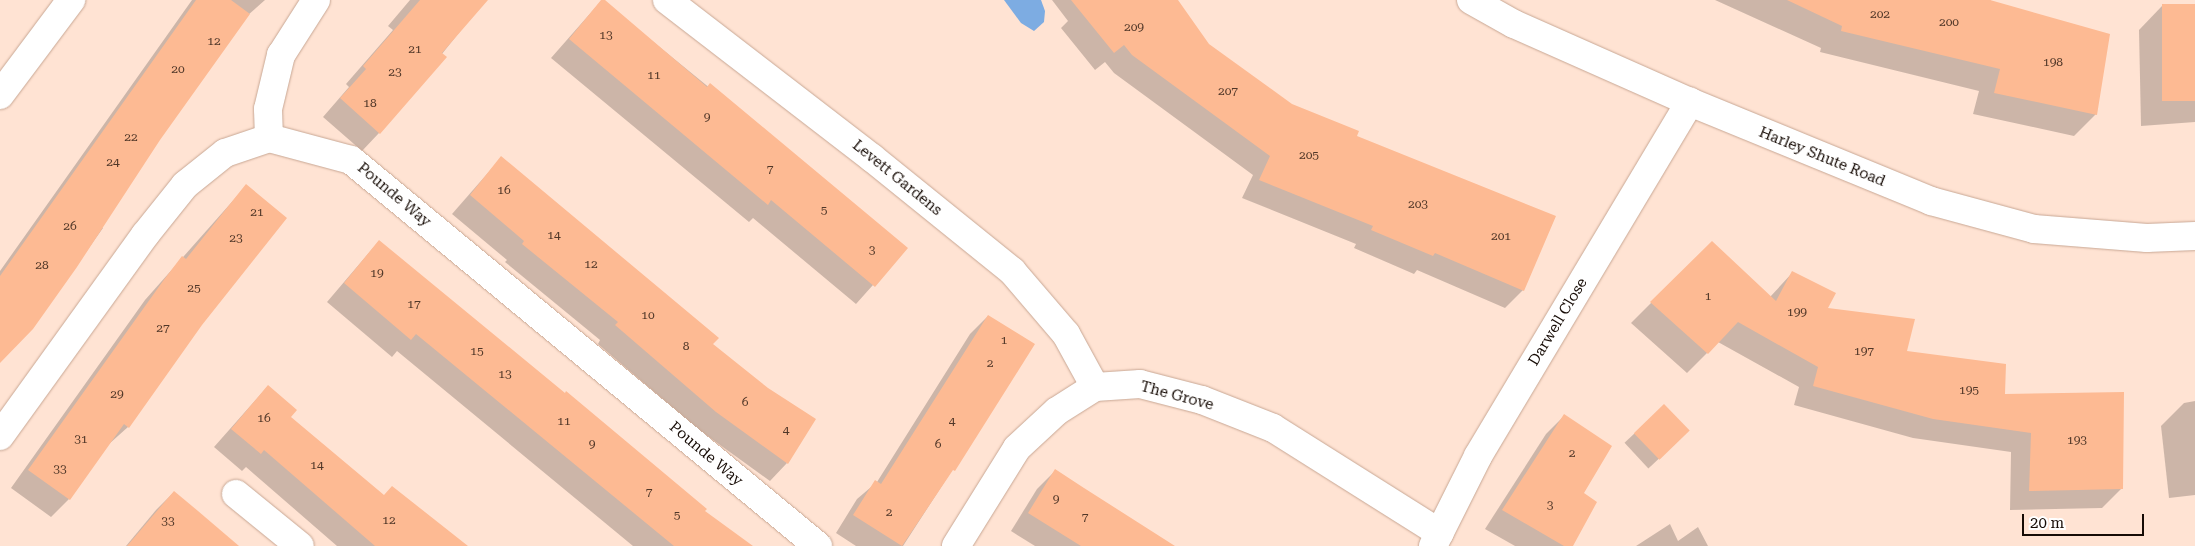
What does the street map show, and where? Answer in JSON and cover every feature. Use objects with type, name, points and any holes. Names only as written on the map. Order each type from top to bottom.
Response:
[{"type":"street","points":[[0,95],[71,0]]},
{"type":"street","points":[[0,436],[145,235],[186,185],[225,153],[269,138],[268,109],[280,55],[316,0]]},
{"type":"street","name":"Levett Gardens","points":[[667,0],[872,158],[1012,271],[1066,334],[1094,388]]},
{"type":"street","name":"Harley Shute Road","points":[[1471,0],[1514,24],[1690,102],[1931,201],[2034,229],[2147,238],[2195,236]]},
{"type":"street","name":"Darwell Close","points":[[1436,539],[1478,456],[1690,102]]},
{"type":"street","name":"Pounde Way","points":[[269,138],[351,160],[818,546]]},
{"type":"street","name":"The Grove","points":[[956,546],[1017,448],[1057,411],[1094,388],[1140,384],[1202,400],[1273,428],[1436,539]]},
{"type":"street","points":[[236,494],[300,546]]},
{"type":"water","points":[[1004,0],[1041,0],[1045,11],[1044,22],[1034,31],[1021,23]]},
{"type":"building","points":[[196,0],[231,0],[250,14],[160,140],[77,267],[33,329],[0,363],[0,276]]},
{"type":"building","points":[[420,0],[488,0],[442,53],[447,57],[380,134],[340,98],[366,69],[363,66]]},
{"type":"building","points":[[601,0],[605,0],[707,87],[710,83],[908,248],[875,287],[771,200],[768,205],[569,39]]},
{"type":"building","points":[[1071,0],[1178,0],[1209,44],[1292,104],[1359,131],[1357,136],[1556,216],[1524,291],[1435,253],[1433,256],[1371,230],[1373,226],[1259,180],[1270,156],[1132,55],[1124,45],[1114,53]]},
{"type":"building","points":[[1787,0],[1990,0],[2110,34],[2097,115],[1994,93],[2000,69],[1841,31],[1842,26]]},
{"type":"building","points":[[2162,4],[2195,4],[2195,101],[2162,101]]},
{"type":"building","points":[[501,156],[719,338],[713,344],[768,388],[816,419],[788,464],[716,412],[615,325],[618,322],[522,244],[524,241],[470,195]]},
{"type":"building","points":[[246,184],[287,218],[202,325],[129,428],[124,424],[70,500],[28,470],[182,256],[186,259]]},
{"type":"building","points":[[379,240],[565,393],[566,391],[707,509],[705,511],[753,546],[674,546],[416,334],[411,340],[344,283]]},
{"type":"building","points":[[1712,241],[1776,301],[1792,271],[1836,293],[1828,308],[1915,319],[1907,351],[2006,364],[2005,394],[2124,392],[2123,489],[2029,491],[2031,433],[1933,419],[1813,386],[1818,367],[1738,322],[1708,354],[1650,302]]},
{"type":"building","points":[[988,315],[1035,344],[955,471],[953,470],[902,546],[853,515],[875,480],[881,484]]},
{"type":"building","points":[[268,385],[297,410],[291,417],[384,495],[392,486],[468,546],[375,546],[264,450],[261,454],[231,429]]},
{"type":"building","points":[[1664,404],[1690,431],[1659,460],[1634,433]]},
{"type":"building","points":[[1564,414],[1612,446],[1584,493],[1597,502],[1573,546],[1564,546],[1502,510]]},
{"type":"building","points":[[1055,469],[1175,546],[1081,546],[1028,513]]},
{"type":"building","points":[[174,491],[198,511],[239,546],[127,546]]}]
